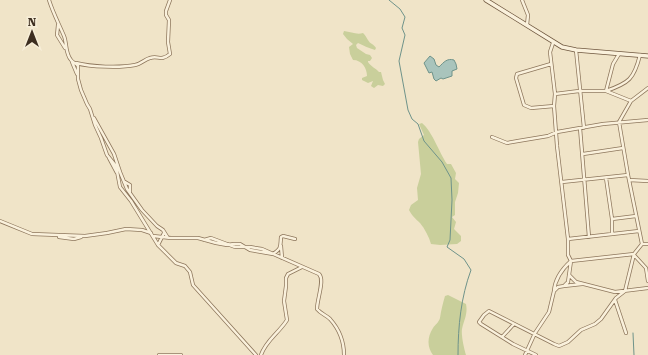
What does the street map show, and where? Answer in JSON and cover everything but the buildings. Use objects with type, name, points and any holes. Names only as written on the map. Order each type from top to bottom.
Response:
[{"type":"main road","points":[[486,0],[553,43],[562,47],[576,50],[648,56]]},
{"type":"street","points":[[49,0],[64,36],[66,48]]},
{"type":"street","points":[[71,60],[76,63],[112,67],[137,65],[150,58],[161,59],[166,57],[170,54],[168,37],[169,20],[166,15],[166,10],[170,0]]},
{"type":"street","points":[[522,0],[528,16],[527,26]]},
{"type":"street","points":[[58,24],[57,35],[66,48],[76,69],[83,95],[114,154],[120,172],[124,180],[130,185],[130,193],[142,210],[168,238]]},
{"type":"street","points":[[553,43],[550,52],[555,94],[554,106],[568,239],[568,255],[571,261],[568,282],[564,286]]},
{"type":"street","points":[[576,50],[584,128]]},
{"type":"street","points":[[606,90],[613,64],[619,54]]},
{"type":"street","points":[[555,94],[606,90],[627,82],[632,77],[640,55]]},
{"type":"street","points":[[76,63],[78,78]]},
{"type":"street","points":[[551,64],[517,74],[516,78],[524,105],[531,108],[554,106]]},
{"type":"street","points":[[642,244],[619,122],[632,101],[648,88]]},
{"type":"street","points":[[606,90],[632,101]]},
{"type":"street","points":[[93,116],[107,155],[116,166],[120,187],[131,201],[158,245],[176,263],[185,266],[190,272],[193,285],[256,355]]},
{"type":"street","points":[[492,137],[507,143],[544,137],[557,132],[580,128],[619,122],[648,120]]},
{"type":"street","points":[[580,128],[590,237]]},
{"type":"street","points":[[583,154],[623,148]]},
{"type":"street","points":[[562,182],[584,181],[628,175]]},
{"type":"street","points":[[606,178],[612,219],[612,234]]},
{"type":"street","points":[[629,180],[648,181]]},
{"type":"street","points":[[612,219],[636,216]]},
{"type":"street","points":[[0,221],[19,230],[74,239],[126,229],[142,230],[151,233]]},
{"type":"street","points":[[568,239],[639,231]]},
{"type":"street","points":[[158,245],[164,233]]},
{"type":"street","points":[[153,236],[162,238],[198,238],[227,245],[240,244],[252,251],[273,254],[319,274],[321,276],[322,283],[318,297],[317,309],[320,313],[329,318],[334,326],[342,342],[344,355]]},
{"type":"street","points":[[282,258],[281,237],[283,236],[295,239]]},
{"type":"street","points":[[642,244],[648,244]]},
{"type":"street","points":[[536,355],[502,337],[479,322],[489,311],[559,346],[568,342],[581,330],[595,324],[601,319],[619,294],[625,291],[634,254],[642,244]]},
{"type":"street","points":[[273,254],[279,250],[281,246]]},
{"type":"street","points":[[525,355],[535,333],[549,312],[554,291],[554,283],[566,265],[571,261],[634,254]]},
{"type":"street","points":[[634,254],[646,268],[648,281]]},
{"type":"street","points":[[261,355],[267,343],[280,330],[287,320],[284,301],[286,278],[288,274],[303,267]]},
{"type":"street","points":[[569,275],[576,282],[615,292],[648,288]]},
{"type":"street","points":[[554,291],[558,287],[582,284]]},
{"type":"street","points":[[615,300],[626,333]]},
{"type":"street","points":[[502,337],[514,324]]},
{"type":"street","points":[[160,355],[181,355]]},
{"type":"green space","points":[[344,31],[356,34],[363,33],[376,48],[375,50],[358,43],[356,45],[357,48],[370,55],[372,58],[368,62],[379,72],[381,72],[385,84],[383,86],[378,85],[374,88],[371,86],[373,81],[368,83],[362,80],[362,78],[367,76],[366,70],[359,61],[353,60],[349,47],[353,44],[343,34]]},
{"type":"green space","points":[[422,123],[432,136],[447,164],[451,164],[456,173],[455,179],[459,183],[455,202],[455,215],[452,217],[456,222],[454,229],[461,236],[461,241],[457,244],[431,244],[424,228],[409,210],[411,205],[418,200],[417,188],[421,174],[418,142],[424,135],[419,124]]},
{"type":"green space","points":[[448,295],[466,304],[466,314],[462,332],[466,355],[433,355],[430,349],[428,342],[430,335],[438,322],[445,296]]},
{"type":"water","points":[[430,56],[439,67],[447,60],[454,60],[457,69],[452,71],[452,76],[443,79],[441,78],[436,81],[432,72],[429,73],[424,63]]},
{"type":"waterway","points":[[389,0],[400,9],[405,17],[402,28],[405,35],[399,61],[408,110],[412,119],[418,124],[424,141],[442,162],[451,178],[452,200],[450,240],[447,247],[464,259],[471,270],[461,312],[458,355]]},
{"type":"waterway","points":[[633,333],[634,355]]}]
